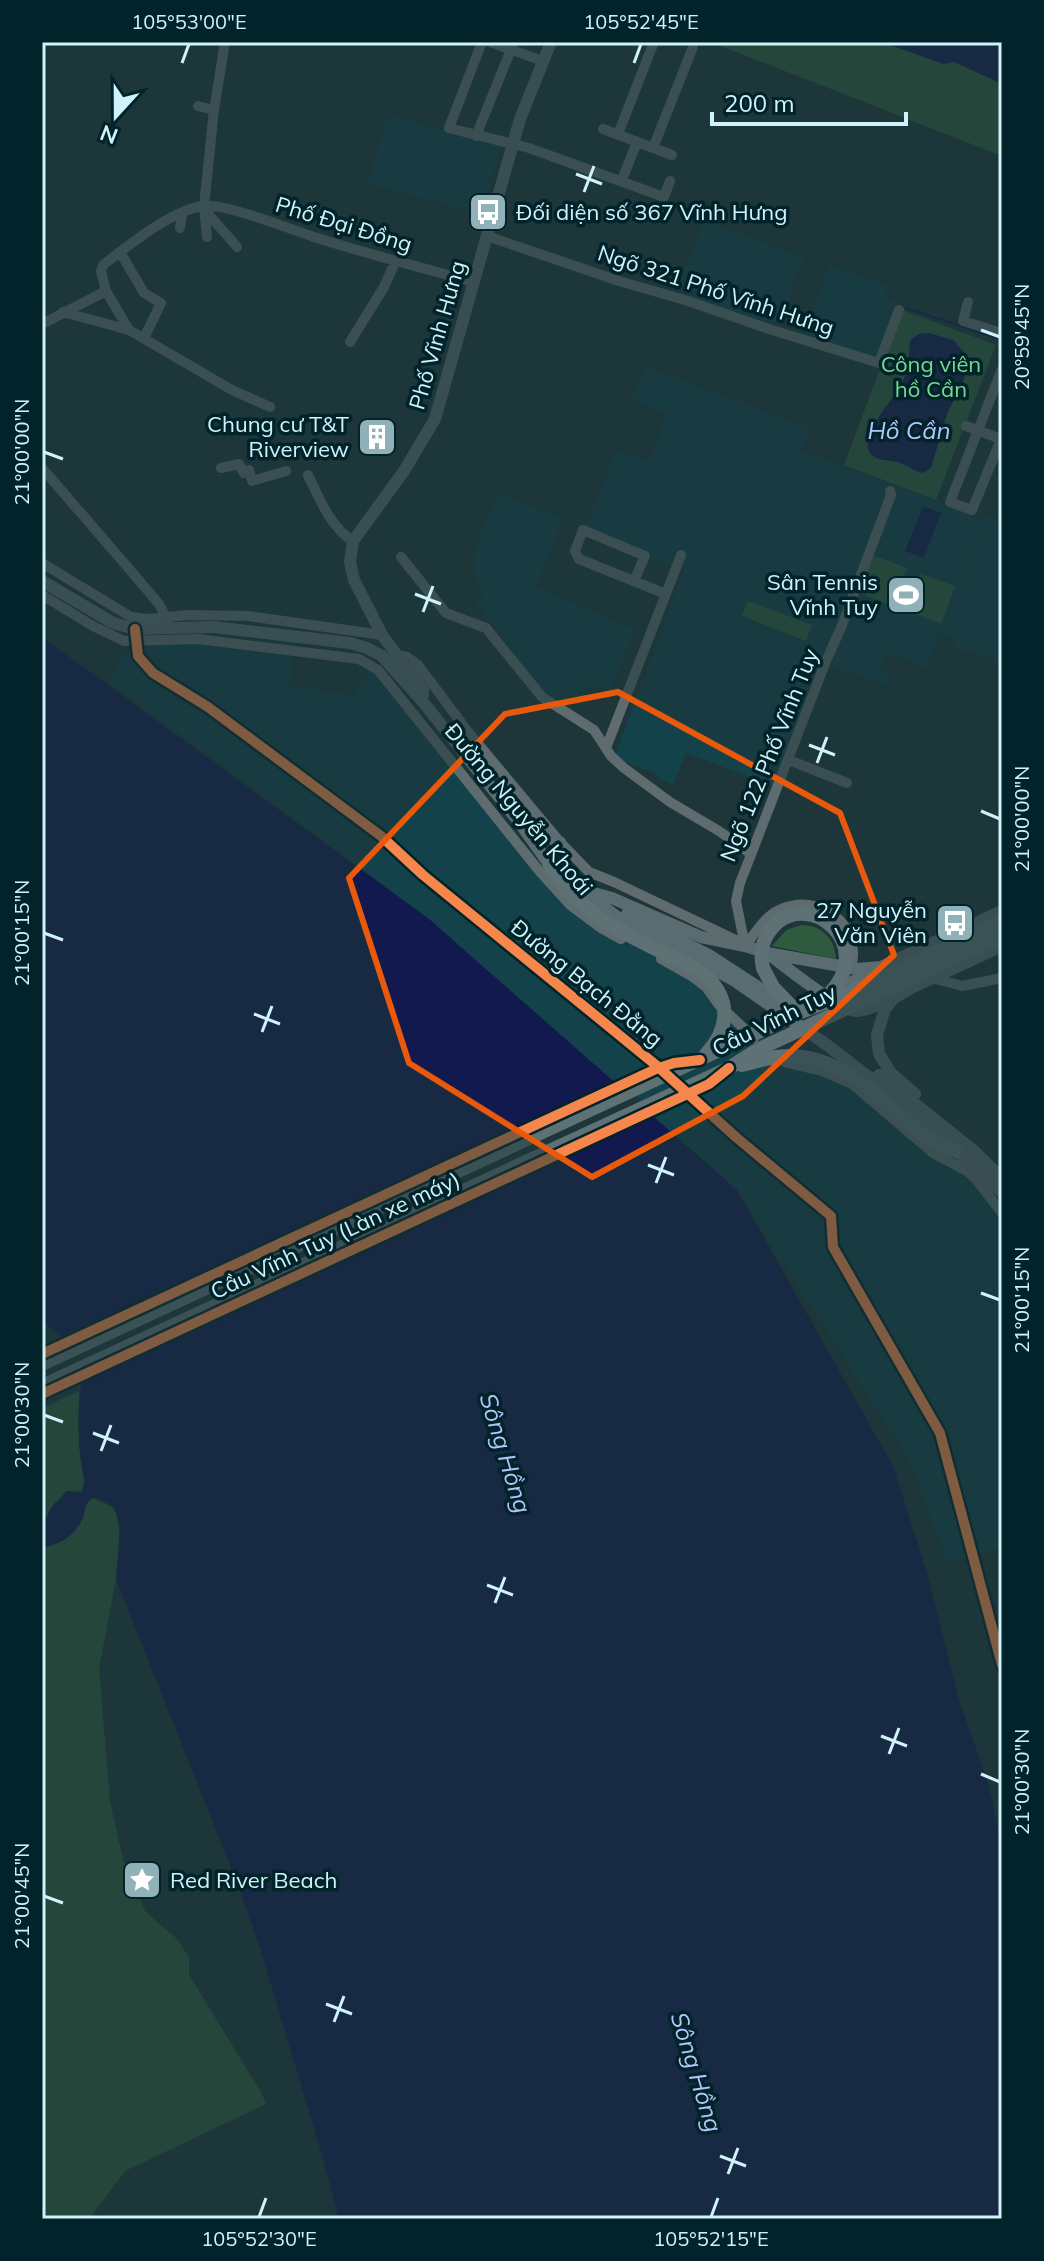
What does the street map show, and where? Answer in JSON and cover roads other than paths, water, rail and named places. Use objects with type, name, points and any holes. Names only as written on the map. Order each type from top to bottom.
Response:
[{"type":"highway","points":[[549,864],[570,894],[603,920],[695,968],[716,986],[726,1010],[724,1022],[713,1046],[700,1060]]},
{"type":"highway","points":[[804,914],[822,919],[832,926],[845,946],[846,962],[840,981],[825,998],[799,1013],[773,987],[765,961],[761,956],[764,941],[773,927],[792,915],[804,914]]},
{"type":"highway","name":"Cầu Vĩnh Tuy","points":[[42,1364],[799,1013],[842,996],[1000,918]]},
{"type":"highway","name":"Cầu Vĩnh Tuy","points":[[42,1386],[729,1068],[759,1049],[1002,936]]},
{"type":"highway","points":[[729,1068],[789,1055],[819,1059],[853,1078],[920,1133],[956,1151]]},
{"type":"highway","name":"Cầu Vĩnh Tuy (Làn xe máy)","points":[[42,1354],[656,1069],[700,1060]]},
{"type":"highway","name":"Cầu Vĩnh Tuy (Làn xe máy)","points":[[42,1394],[709,1084],[729,1068]]},
{"type":"main road","name":"Phố Vĩnh Hưng","points":[[353,541],[404,471],[435,419],[513,143],[551,42]]},
{"type":"main road","points":[[353,541],[350,562],[354,580],[382,635],[423,690],[423,702]]},
{"type":"main road","name":"Đường Nguyễn Khoái","points":[[44,584],[136,636],[168,622],[350,643],[382,656],[423,702],[549,864],[617,917],[735,981],[793,1021],[874,1081],[1002,1193]]},
{"type":"main road","points":[[519,822],[525,820],[560,842]]},
{"type":"main road","points":[[588,893],[612,898],[684,931],[745,946],[765,961],[853,1011],[894,998],[1002,946]]},
{"type":"main road","name":"Đường Nguyễn Khoái","points":[[588,893],[709,955],[799,1013],[974,1151],[1002,1178]]},
{"type":"main road","points":[[836,1001],[842,987],[881,967],[1000,918]]},
{"type":"main road","points":[[765,961],[851,968],[881,967]]},
{"type":"main road","points":[[894,998],[878,1026],[879,1054],[891,1073],[971,1142],[974,1151]]},
{"type":"street","points":[[207,237],[204,207],[225,42]]},
{"type":"street","points":[[482,42],[449,128],[513,143],[664,197],[670,181]]},
{"type":"street","points":[[490,42],[513,46],[543,61]]},
{"type":"street","points":[[618,134],[654,42]]},
{"type":"street","points":[[476,136],[513,46]]},
{"type":"street","points":[[653,148],[693,47]]},
{"type":"street","points":[[198,106],[214,110]]},
{"type":"street","points":[[603,129],[672,155]]},
{"type":"street","points":[[622,180],[637,142]]},
{"type":"street","points":[[204,207],[237,247]]},
{"type":"street","name":"Phố Đại Đồng","points":[[120,252],[159,226],[204,207],[230,210],[473,282]]},
{"type":"street","points":[[180,228],[187,212]]},
{"type":"street","name":"Ngõ 321 Phố Vĩnh Hưng","points":[[487,236],[879,363],[899,310]]},
{"type":"street","points":[[129,330],[106,291],[101,267],[120,252],[144,293],[161,303],[144,338]]},
{"type":"street","points":[[350,342],[384,287],[396,260]]},
{"type":"street","points":[[42,324],[106,291]]},
{"type":"street","points":[[968,302],[963,321],[1002,333]]},
{"type":"street","points":[[63,312],[129,330],[232,390],[270,407]]},
{"type":"street","points":[[966,426],[978,431],[1002,438],[972,510],[950,502],[978,431],[1002,369]]},
{"type":"street","points":[[221,468],[239,464],[244,473],[249,470],[252,481],[286,471]]},
{"type":"street","points":[[42,468],[131,571],[168,622]]},
{"type":"street","points":[[308,475],[343,535],[353,541]]},
{"type":"street","name":"Ngõ 122 Phố Vĩnh Tuy","points":[[745,946],[736,901],[740,883],[875,539],[890,491]]},
{"type":"street","points":[[634,581],[645,556],[583,530],[575,551],[579,559],[666,594]]},
{"type":"street","points":[[606,748],[681,555]]},
{"type":"street","points":[[401,557],[446,613],[486,628],[542,697],[594,730],[611,756],[624,768],[751,854]]},
{"type":"street","name":"Đường Nguyễn Khoái","points":[[42,563],[124,614],[147,619],[168,622],[248,616],[382,635]]},
{"type":"street","name":"Đường Nguyễn Khoái","points":[[136,636],[198,639],[327,654],[367,662],[378,670],[570,905],[601,928],[693,977],[706,987],[736,1023],[768,1051],[787,1063],[822,1071],[852,1084],[925,1147],[975,1178],[1002,1213]]},
{"type":"street","name":"Đường Bạch Đằng","points":[[136,636],[138,656],[153,673],[208,707],[381,836],[423,875],[656,1065],[831,1216],[833,1247],[940,1433],[1002,1665]]},
{"type":"street","name":"Đường Nguyễn Khoái","points":[[397,655],[407,657],[418,665],[469,733],[589,872],[738,939],[745,946]]},
{"type":"street","points":[[423,702],[456,714]]},
{"type":"street","points":[[789,760],[847,783]]},
{"type":"street","points":[[745,946],[776,911],[797,905],[817,907],[832,913],[848,930],[854,951],[851,968]]},
{"type":"street","points":[[932,978],[962,986],[1002,978]]},
{"type":"water","points":[[881,42],[990,42],[1002,46],[1002,84],[954,62],[944,64]]},
{"type":"water","name":"Hồ Cần","points":[[929,333],[953,340],[964,352],[967,371],[948,411],[931,468],[923,473],[897,462],[876,458],[869,451],[868,443],[876,421],[904,378],[910,340],[919,334]]},
{"type":"water","points":[[923,506],[941,513],[924,558],[905,551]]},
{"type":"water","name":"Sông Hồng","points":[[42,637],[429,919],[737,1190],[893,1466],[926,1570],[959,1700],[989,1786],[1002,1844],[1002,2219],[339,2219],[260,1948],[116,1579],[120,1537],[117,1515],[105,1501],[93,1498],[87,1503],[81,1522],[73,1533],[56,1544],[42,1548],[42,1527],[53,1505],[67,1491],[81,1492],[84,1485],[79,1421],[86,1354],[42,1322]]},
{"type":"waterway","points":[[906,308],[1002,340]]},
{"type":"place","name":"Đối diện số 367 Vĩnh Hưng","points":[[488,212]]},
{"type":"place","name":"Chung cư T&T Riverview","points":[[377,437]]},
{"type":"place","name":"Sân Tennis Vĩnh Tuy","points":[[906,595]]},
{"type":"place","name":"27 Nguyễn Văn Viên","points":[[955,923]]},
{"type":"place","name":"Red River Beach","points":[[142,1880]]},
{"type":"park label","name":"Công viên hồ Cần","points":[[931,376]]}]
